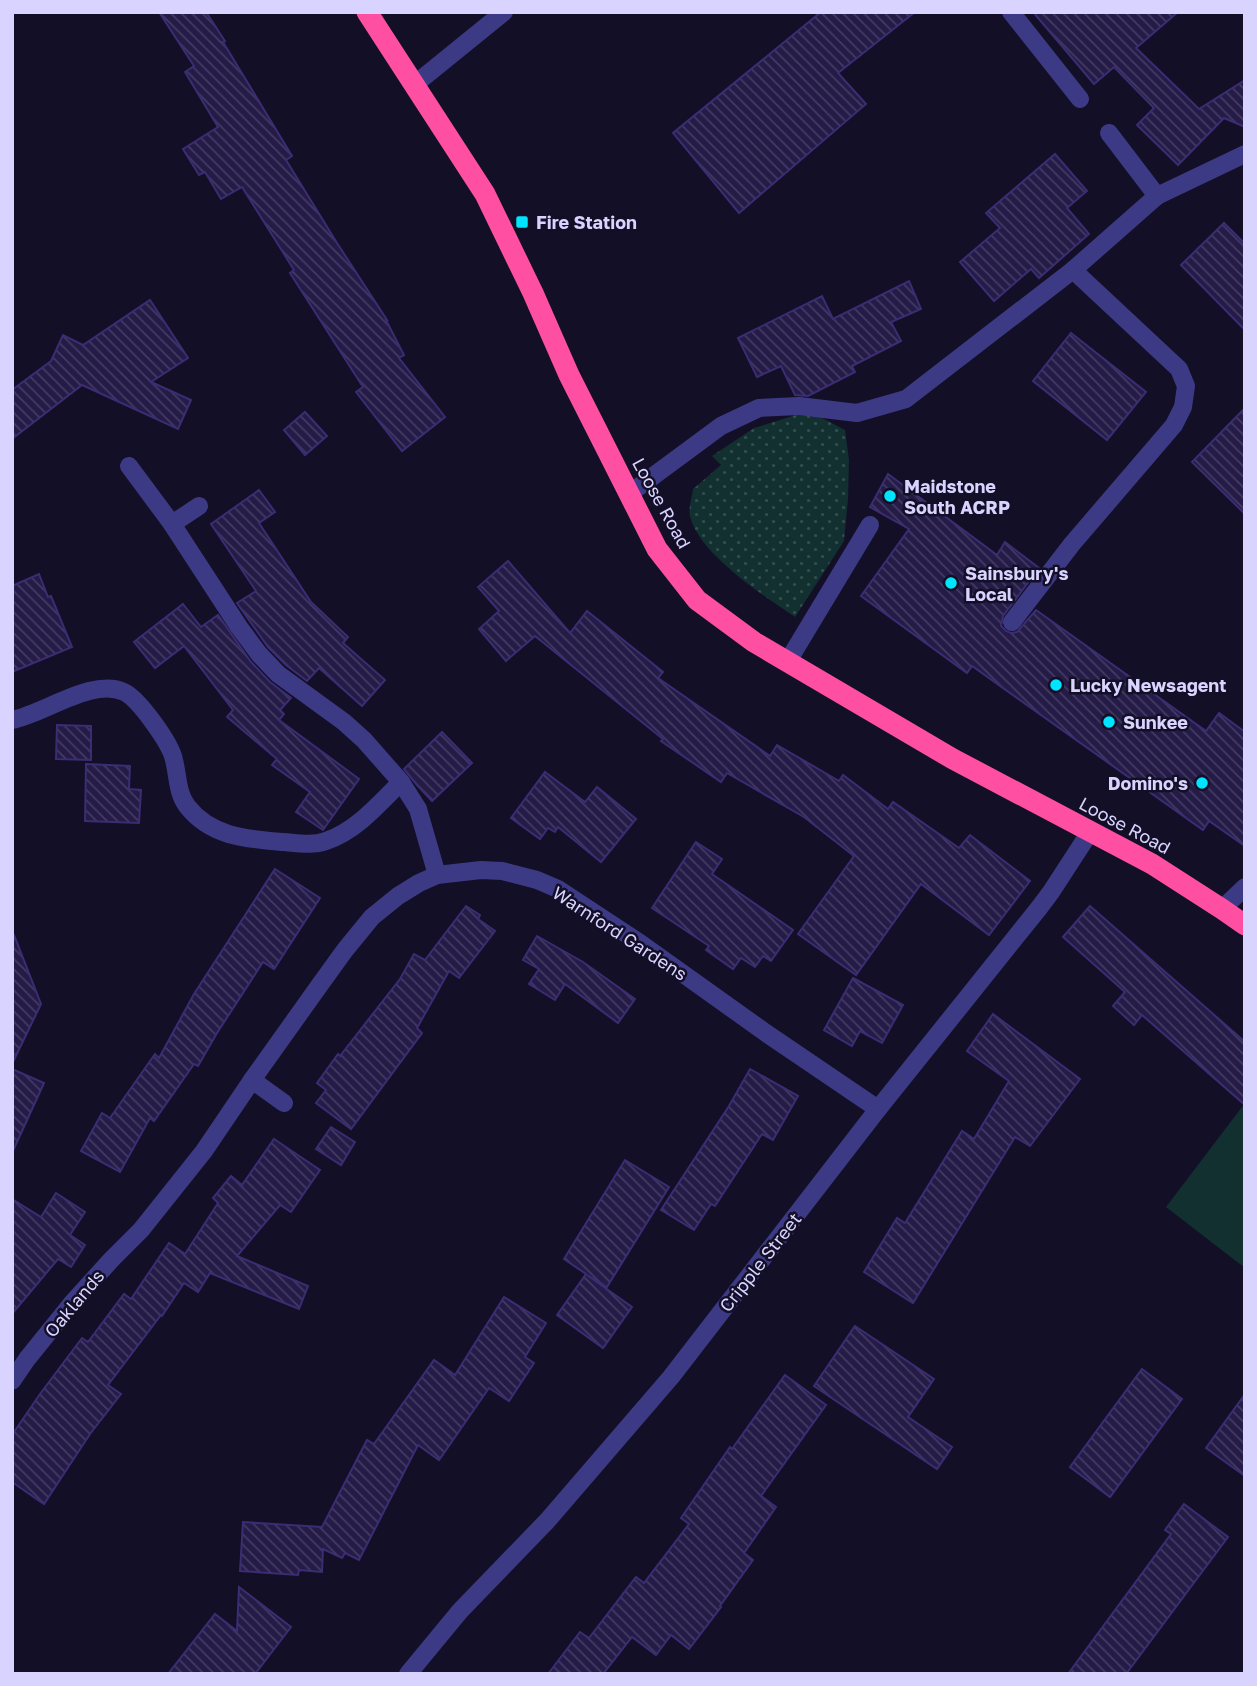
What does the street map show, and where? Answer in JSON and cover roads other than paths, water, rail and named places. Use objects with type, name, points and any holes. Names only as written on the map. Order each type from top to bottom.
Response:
[{"type":"highway","name":"Loose Road","points":[[367,12],[485,194],[569,375],[657,548],[697,600],[754,642],[953,759],[1152,864],[1245,925]]},
{"type":"street","points":[[414,85],[504,12]]},
{"type":"street","points":[[1011,12],[1080,99]]},
{"type":"street","points":[[1109,133],[1157,196]]},
{"type":"street","points":[[629,494],[721,426],[759,408],[799,406],[857,413],[906,399],[1073,270],[1157,196],[1245,154]]},
{"type":"street","points":[[1012,622],[1072,544],[1174,425],[1183,407],[1186,386],[1179,369],[1073,270]]},
{"type":"street","points":[[129,466],[173,524],[259,654],[278,674],[344,722],[364,740],[401,782],[418,809],[437,875]]},
{"type":"street","points":[[173,524],[199,506]]},
{"type":"street","points":[[788,662],[870,525]]},
{"type":"street","points":[[12,720],[25,718],[71,697],[95,690],[109,688],[125,692],[142,707],[167,743],[174,757],[179,789],[185,804],[209,827],[248,839],[306,844],[325,842],[359,823],[401,782]]},
{"type":"street","name":"Cripple Street","points":[[408,1674],[460,1611],[547,1521],[671,1377],[877,1109],[1045,900],[1090,832]]},
{"type":"street","name":"Warnford Gardens","points":[[141,1230],[204,1150],[345,950],[372,917],[398,896],[437,875],[481,870],[502,871],[537,880],[558,889],[640,943],[877,1109]]},
{"type":"street","points":[[1222,909],[1245,887]]},
{"type":"street","points":[[252,1080],[284,1103]]},
{"type":"street","name":"Oaklands","points":[[12,1381],[73,1302],[141,1230]]},
{"type":"place","name":"Fire Station","points":[[522,222]]},
{"type":"place","name":"Maidstone South ACRP","points":[[890,496]]},
{"type":"place","name":"Sainsbury's Local","points":[[951,583]]},
{"type":"place","name":"Lucky Newsagent","points":[[1056,685]]},
{"type":"place","name":"Sunkee","points":[[1109,722]]},
{"type":"place","name":"Domino's","points":[[1202,783]]}]
